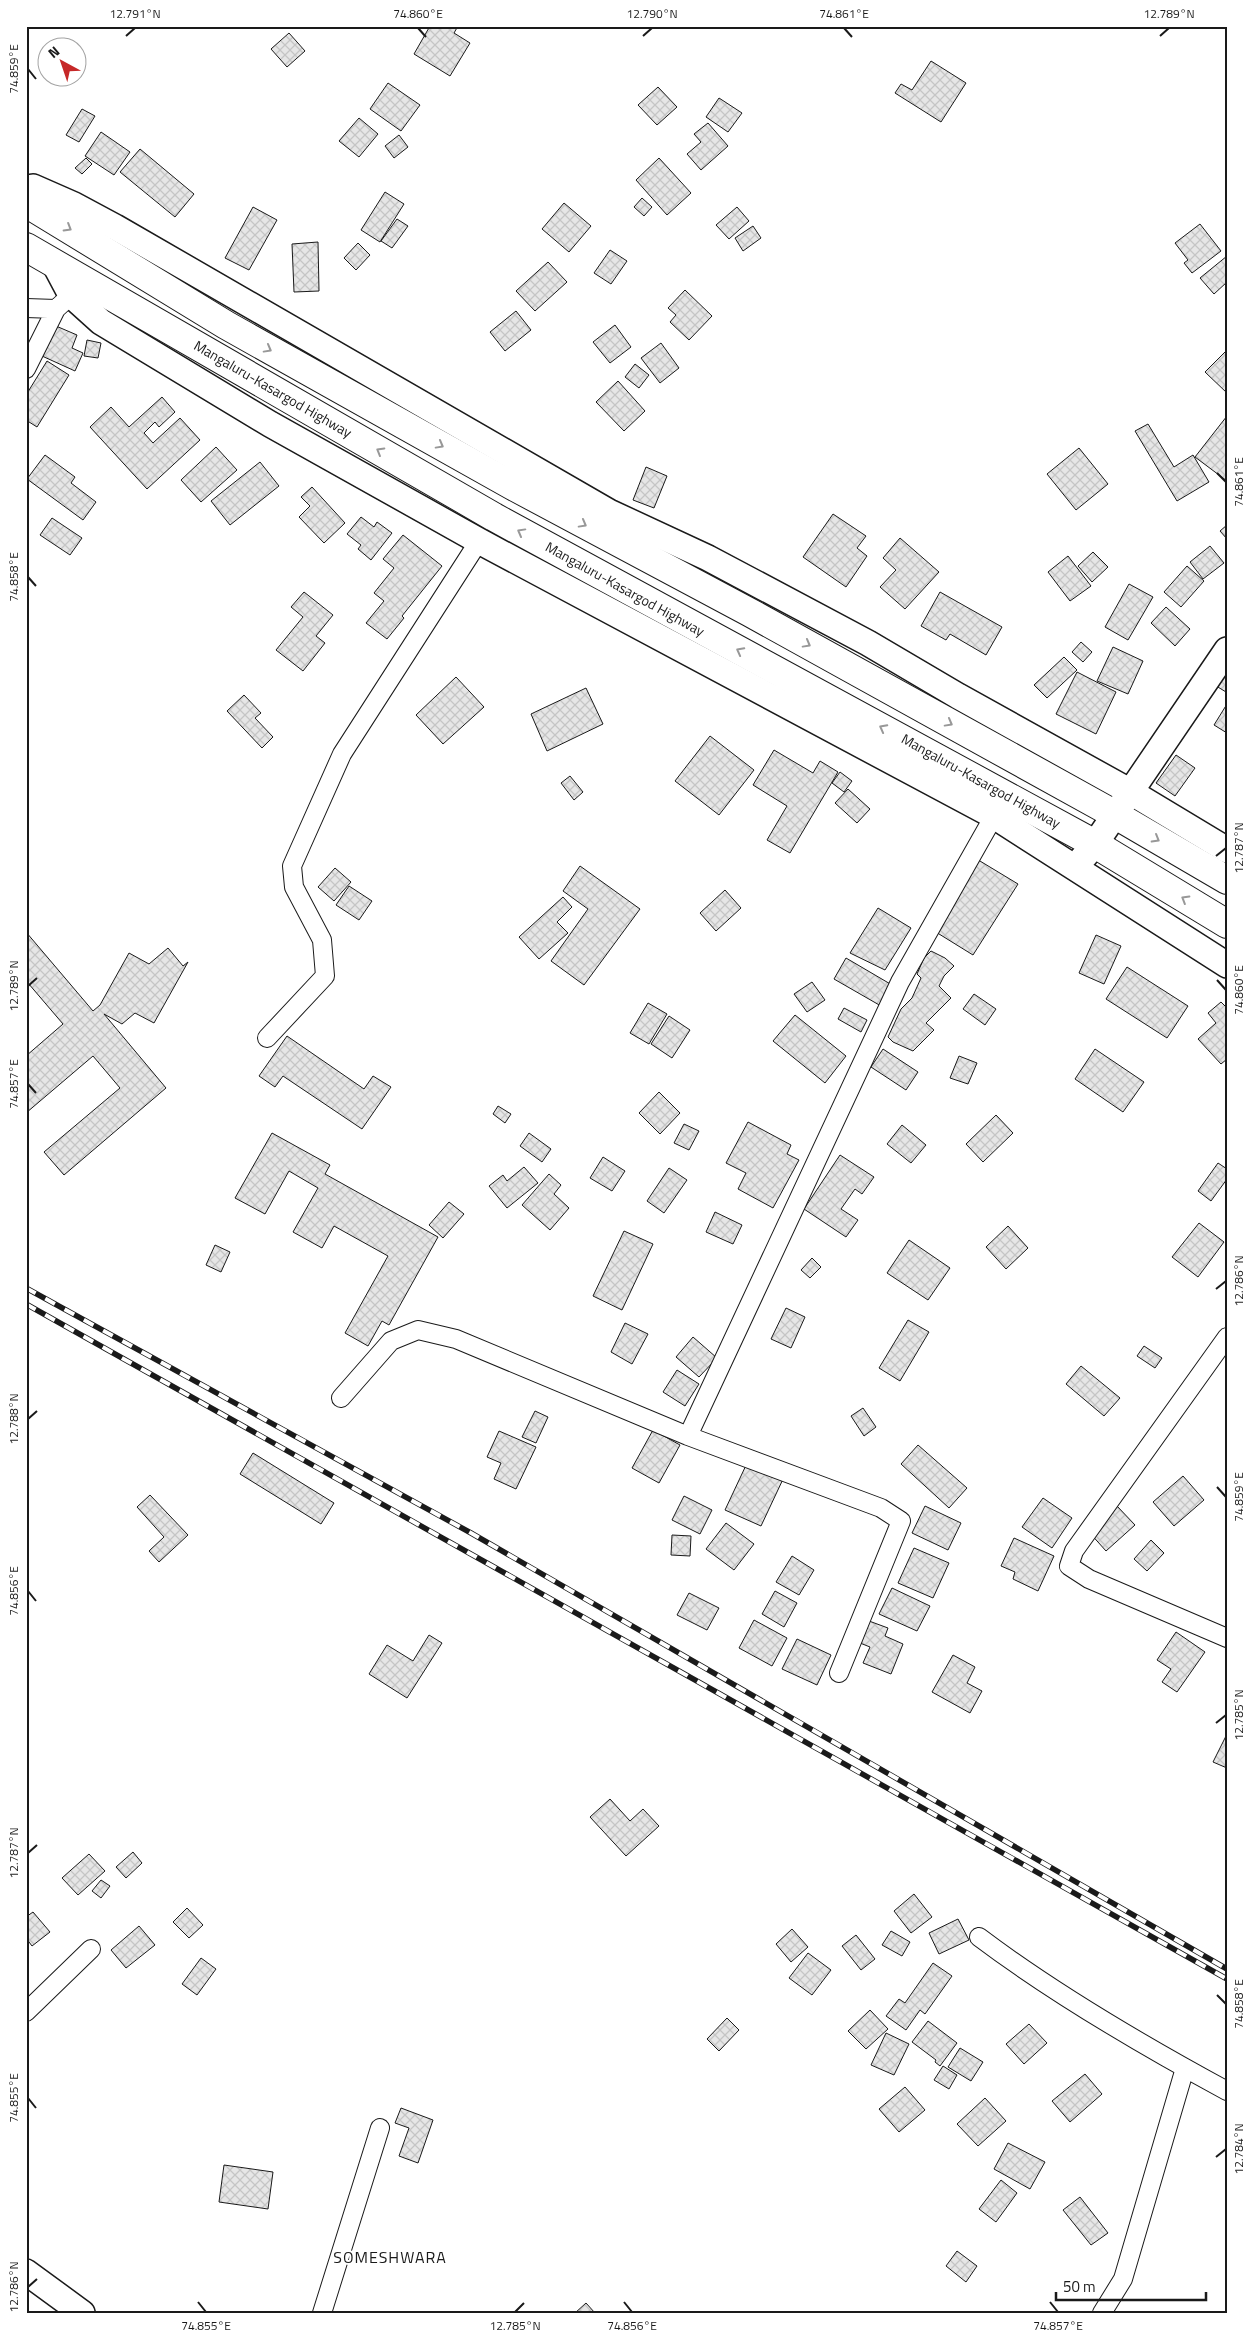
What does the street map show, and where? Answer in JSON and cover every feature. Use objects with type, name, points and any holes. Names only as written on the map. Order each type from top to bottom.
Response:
[{"type":"highway","points":[[26,203],[269,349],[513,486],[749,612],[1114,814],[1227,880]]},
{"type":"highway","name":"Mangaluru-Kasargod Highway","points":[[26,247],[54,263],[71,295],[503,522],[1095,844],[1227,924]]},
{"type":"street","points":[[26,188],[33,187],[74,205],[115,227],[609,512],[708,558],[868,643],[958,696],[1129,791],[1227,850]]},
{"type":"street","points":[[26,308],[71,295]]},
{"type":"street","points":[[26,369],[71,295]]},
{"type":"street","points":[[71,295],[101,322],[261,419],[479,541],[994,816],[1227,965]]},
{"type":"street","points":[[267,1038],[325,976],[322,940],[294,887],[292,866],[342,754],[479,541]]},
{"type":"street","points":[[1075,868],[1095,844],[1129,791],[1227,650]]},
{"type":"street","points":[[688,1436],[900,982],[994,816]]},
{"type":"street","points":[[341,1398],[391,1341],[418,1330],[456,1339],[688,1436],[881,1508],[901,1521],[839,1673]]},
{"type":"street","points":[[1227,1338],[1074,1550],[1069,1566],[1089,1579],[1227,1638]]},
{"type":"street","points":[[979,1937],[1022,1969],[1185,2068],[1227,2091]]},
{"type":"street","points":[[26,2012],[91,1949]]},
{"type":"street","points":[[1102,2313],[1123,2278],[1185,2068]]},
{"type":"street","points":[[322,2313],[380,2128]]},
{"type":"street","points":[[26,2272],[82,2313]]},
{"type":"building","points":[[430,26],[458,26],[454,33],[470,43],[450,76],[414,54]]},
{"type":"building","points":[[289,33],[305,51],[287,67],[271,49]]},
{"type":"building","points":[[931,61],[966,83],[941,122],[895,93],[901,84],[912,90]]},
{"type":"building","points":[[388,83],[420,105],[401,131],[370,109]]},
{"type":"building","points":[[658,87],[677,107],[657,125],[638,105]]},
{"type":"building","points":[[719,98],[742,113],[728,132],[706,117]]},
{"type":"building","points":[[82,109],[95,116],[79,142],[66,135]]},
{"type":"building","points":[[359,118],[378,134],[359,157],[339,141]]},
{"type":"building","points":[[708,123],[728,146],[701,170],[687,154],[701,142],[694,134]]},
{"type":"building","points":[[101,132],[130,152],[114,175],[85,156]]},
{"type":"building","points":[[399,135],[408,147],[394,158],[385,146]]},
{"type":"building","points":[[140,149],[194,194],[175,217],[120,172]]},
{"type":"building","points":[[86,158],[92,164],[82,174],[75,168]]},
{"type":"building","points":[[659,158],[691,193],[667,215],[636,180]]},
{"type":"building","points":[[385,192],[404,204],[380,242],[361,230]]},
{"type":"building","points":[[642,198],[652,207],[644,216],[634,207]]},
{"type":"building","points":[[564,203],[591,226],[569,252],[542,229]]},
{"type":"building","points":[[253,207],[277,220],[249,270],[225,258]]},
{"type":"building","points":[[737,207],[749,221],[729,239],[716,225]]},
{"type":"building","points":[[397,219],[408,226],[392,248],[381,241]]},
{"type":"building","points":[[1200,224],[1221,251],[1192,273],[1184,263],[1188,260],[1175,243]]},
{"type":"building","points":[[753,226],[761,238],[743,251],[735,238]]},
{"type":"building","points":[[318,242],[319,291],[294,292],[292,244]]},
{"type":"building","points":[[358,243],[370,255],[356,270],[344,258]]},
{"type":"building","points":[[610,250],[627,261],[611,284],[594,273]]},
{"type":"building","points":[[1227,256],[1227,282],[1214,294],[1200,278]]},
{"type":"building","points":[[548,262],[567,282],[535,311],[516,291]]},
{"type":"building","points":[[685,290],[712,316],[689,340],[670,322],[676,315],[668,308]]},
{"type":"building","points":[[516,311],[531,330],[505,351],[490,332]]},
{"type":"building","points":[[615,325],[631,347],[610,363],[593,342]]},
{"type":"building","points":[[56,326],[77,335],[72,348],[83,353],[75,371],[42,356]]},
{"type":"building","points":[[87,340],[101,343],[98,358],[84,356]]},
{"type":"building","points":[[661,343],[679,368],[660,383],[641,358]]},
{"type":"building","points":[[1227,350],[1227,393],[1205,372]]},
{"type":"building","points":[[47,361],[69,375],[37,427],[26,420],[26,395]]},
{"type":"building","points":[[635,364],[649,375],[639,388],[625,377]]},
{"type":"building","points":[[618,381],[645,411],[624,431],[596,402]]},
{"type":"building","points":[[162,397],[175,412],[159,427],[155,422],[144,433],[153,443],[180,418],[200,440],[147,489],[90,427],[111,407],[129,427]]},
{"type":"building","points":[[1227,416],[1227,481],[1195,457]]},
{"type":"building","points":[[1148,424],[1174,467],[1193,455],[1209,482],[1177,501],[1135,431]]},
{"type":"building","points":[[216,447],[237,470],[201,502],[181,480]]},
{"type":"building","points":[[1079,448],[1108,484],[1076,510],[1047,474]]},
{"type":"building","points":[[45,455],[75,477],[71,483],[96,502],[83,520],[27,479]]},
{"type":"building","points":[[260,462],[279,486],[230,525],[211,501]]},
{"type":"building","points":[[646,467],[667,476],[654,508],[633,500]]},
{"type":"building","points":[[312,487],[345,523],[324,543],[299,517],[310,506],[301,497]]},
{"type":"building","points":[[833,514],[866,536],[857,548],[867,556],[846,587],[803,557]]},
{"type":"building","points":[[361,517],[374,527],[377,522],[392,533],[371,560],[358,549],[361,545],[347,534]]},
{"type":"building","points":[[52,518],[82,538],[70,555],[40,535]]},
{"type":"building","points":[[1227,525],[1227,539],[1220,531]]},
{"type":"building","points":[[403,535],[442,566],[402,616],[404,618],[387,639],[366,623],[384,601],[374,593],[394,568],[383,559]]},
{"type":"building","points":[[900,538],[939,572],[905,609],[880,587],[896,570],[883,558]]},
{"type":"building","points":[[1210,546],[1224,563],[1203,579],[1190,562]]},
{"type":"building","points":[[1093,552],[1108,567],[1092,582],[1078,566]]},
{"type":"building","points":[[1068,556],[1091,586],[1070,601],[1048,572]]},
{"type":"building","points":[[1187,566],[1204,581],[1181,607],[1164,592]]},
{"type":"building","points":[[1129,584],[1153,597],[1128,640],[1105,627]]},
{"type":"building","points":[[304,592],[333,615],[316,636],[325,643],[303,671],[276,650],[303,617],[291,607]]},
{"type":"building","points":[[940,592],[1002,627],[986,655],[950,634],[946,640],[921,626]]},
{"type":"building","points":[[1166,607],[1190,629],[1175,646],[1151,623]]},
{"type":"building","points":[[1081,642],[1092,652],[1083,662],[1072,652]]},
{"type":"building","points":[[1113,647],[1143,661],[1128,694],[1097,681]]},
{"type":"building","points":[[1064,657],[1077,670],[1047,698],[1034,685]]},
{"type":"building","points":[[1222,671],[1227,674],[1226,692],[1213,684]]},
{"type":"building","points":[[1077,672],[1116,692],[1096,734],[1056,714]]},
{"type":"building","points":[[456,677],[484,707],[443,744],[416,715]]},
{"type":"building","points":[[586,688],[603,724],[547,751],[531,714]]},
{"type":"building","points":[[244,695],[261,713],[255,718],[273,737],[262,748],[227,711]]},
{"type":"building","points":[[1227,704],[1227,733],[1214,725]]},
{"type":"building","points":[[710,736],[754,770],[719,815],[675,781]]},
{"type":"building","points":[[774,750],[813,773],[820,761],[838,772],[790,853],[767,840],[787,806],[753,785]]},
{"type":"building","points":[[1176,755],[1195,768],[1175,796],[1156,783]]},
{"type":"building","points":[[840,772],[852,781],[844,792],[832,783]]},
{"type":"building","points":[[570,776],[583,792],[574,800],[561,783]]},
{"type":"building","points":[[848,789],[870,809],[857,823],[835,803]]},
{"type":"building","points":[[975,858],[1018,884],[973,955],[931,929]]},
{"type":"building","points":[[580,866],[640,909],[584,985],[551,961],[588,909],[563,891]]},
{"type":"building","points":[[335,868],[351,882],[334,901],[318,887]]},
{"type":"building","points":[[349,886],[372,901],[359,920],[336,905]]},
{"type":"building","points":[[725,890],[741,908],[716,931],[700,913]]},
{"type":"building","points":[[563,897],[572,907],[557,922],[568,933],[539,959],[519,937]]},
{"type":"building","points":[[878,908],[911,928],[885,970],[850,953]]},
{"type":"building","points":[[26,932],[93,1011],[100,1005],[129,953],[149,964],[168,948],[183,966],[188,962],[154,1023],[135,1013],[122,1024],[104,1014],[166,1088],[64,1175],[44,1152],[120,1088],[93,1056],[26,1113],[26,1056],[63,1024],[28,983],[26,984]]},
{"type":"building","points":[[1096,935],[1121,946],[1104,984],[1079,973]]},
{"type":"building","points":[[931,951],[945,958],[954,966],[944,976],[939,986],[951,998],[926,1023],[934,1030],[913,1051],[893,1042],[888,1037],[901,1009],[912,998],[921,978],[917,974],[924,958]]},
{"type":"building","points":[[846,958],[892,985],[881,1006],[834,979]]},
{"type":"building","points":[[1127,967],[1188,1006],[1167,1038],[1106,999]]},
{"type":"building","points":[[812,982],[825,1000],[807,1012],[794,994]]},
{"type":"building","points":[[974,994],[996,1009],[985,1025],[963,1009]]},
{"type":"building","points":[[1221,1002],[1227,1008],[1227,1059],[1221,1064],[1198,1039],[1216,1023],[1208,1013]]},
{"type":"building","points":[[648,1003],[667,1014],[649,1044],[630,1033]]},
{"type":"building","points":[[844,1008],[867,1020],[861,1032],[838,1019]]},
{"type":"building","points":[[795,1015],[846,1056],[825,1083],[773,1041]]},
{"type":"building","points":[[669,1016],[690,1030],[672,1058],[651,1044]]},
{"type":"building","points":[[287,1036],[364,1089],[373,1076],[391,1087],[362,1129],[283,1076],[275,1087],[259,1076]]},
{"type":"building","points":[[883,1049],[918,1072],[906,1090],[871,1067]]},
{"type":"building","points":[[1095,1049],[1144,1082],[1123,1112],[1075,1079]]},
{"type":"building","points":[[959,1056],[977,1063],[968,1084],[950,1078]]},
{"type":"building","points":[[659,1092],[680,1113],[660,1134],[639,1113]]},
{"type":"building","points":[[498,1106],[511,1114],[505,1123],[493,1114]]},
{"type":"building","points":[[996,1115],[1013,1133],[983,1162],[966,1144]]},
{"type":"building","points":[[748,1122],[791,1145],[787,1154],[799,1160],[773,1208],[738,1189],[746,1173],[726,1163]]},
{"type":"building","points":[[684,1124],[699,1131],[689,1150],[674,1143]]},
{"type":"building","points":[[902,1125],[926,1145],[911,1163],[887,1144]]},
{"type":"building","points":[[272,1133],[330,1165],[325,1174],[438,1237],[389,1325],[382,1321],[368,1346],[345,1333],[388,1256],[334,1226],[322,1248],[293,1232],[318,1188],[289,1171],[265,1214],[235,1198]]},
{"type":"building","points":[[529,1133],[551,1149],[542,1162],[520,1146]]},
{"type":"building","points":[[840,1155],[874,1177],[862,1194],[855,1189],[841,1209],[858,1220],[846,1237],[804,1209]]},
{"type":"building","points":[[603,1157],[625,1171],[612,1191],[590,1178]]},
{"type":"building","points":[[1218,1163],[1227,1169],[1227,1179],[1211,1201],[1198,1191]]},
{"type":"building","points":[[524,1167],[538,1183],[507,1208],[489,1186],[503,1175],[507,1181]]},
{"type":"building","points":[[669,1168],[687,1180],[664,1213],[647,1201]]},
{"type":"building","points":[[549,1174],[561,1185],[554,1194],[569,1208],[550,1230],[522,1205]]},
{"type":"building","points":[[449,1202],[464,1214],[443,1238],[429,1225]]},
{"type":"building","points":[[715,1212],[742,1225],[733,1244],[706,1232]]},
{"type":"building","points":[[1199,1223],[1224,1242],[1198,1277],[1172,1257]]},
{"type":"building","points":[[1008,1226],[1028,1248],[1006,1269],[986,1247]]},
{"type":"building","points":[[624,1231],[653,1244],[622,1310],[593,1296]]},
{"type":"building","points":[[909,1240],[950,1268],[928,1300],[887,1273]]},
{"type":"building","points":[[215,1245],[230,1252],[221,1272],[206,1265]]},
{"type":"building","points":[[812,1258],[821,1267],[810,1278],[801,1270]]},
{"type":"building","points":[[786,1308],[805,1317],[791,1348],[771,1339]]},
{"type":"building","points":[[908,1320],[929,1332],[900,1381],[879,1368]]},
{"type":"building","points":[[625,1323],[648,1334],[632,1364],[611,1352]]},
{"type":"building","points":[[693,1337],[717,1358],[699,1377],[676,1357]]},
{"type":"building","points":[[1144,1346],[1162,1358],[1155,1368],[1137,1356]]},
{"type":"building","points":[[1081,1366],[1120,1398],[1104,1416],[1066,1384]]},
{"type":"building","points":[[677,1370],[699,1384],[685,1406],[663,1392]]},
{"type":"building","points":[[863,1408],[876,1427],[864,1436],[851,1416]]},
{"type":"building","points":[[535,1411],[548,1417],[536,1443],[522,1437]]},
{"type":"building","points":[[653,1430],[680,1445],[659,1483],[632,1468]]},
{"type":"building","points":[[499,1431],[536,1447],[516,1489],[494,1479],[501,1463],[487,1457]]},
{"type":"building","points":[[918,1445],[967,1488],[949,1508],[901,1464]]},
{"type":"building","points":[[253,1453],[334,1503],[321,1524],[240,1474]]},
{"type":"building","points":[[748,1461],[784,1477],[761,1526],[725,1510]]},
{"type":"building","points":[[1183,1476],[1204,1500],[1174,1526],[1153,1502]]},
{"type":"building","points":[[150,1495],[188,1535],[159,1562],[149,1551],[164,1537],[137,1507]]},
{"type":"building","points":[[684,1496],[712,1510],[700,1534],[672,1520]]},
{"type":"building","points":[[1043,1498],[1072,1518],[1052,1548],[1022,1527]]},
{"type":"building","points":[[925,1506],[961,1523],[948,1550],[912,1533]]},
{"type":"building","points":[[1117,1506],[1135,1525],[1106,1551],[1089,1532]]},
{"type":"building","points":[[726,1523],[754,1544],[734,1570],[706,1549]]},
{"type":"building","points":[[672,1535],[691,1536],[690,1556],[671,1555]]},
{"type":"building","points":[[1014,1538],[1054,1556],[1038,1591],[1013,1579],[1015,1572],[1001,1566]]},
{"type":"building","points":[[1151,1540],[1164,1553],[1147,1571],[1134,1559]]},
{"type":"building","points":[[914,1548],[949,1563],[933,1598],[898,1583]]},
{"type":"building","points":[[792,1556],[814,1570],[799,1595],[776,1582]]},
{"type":"building","points":[[892,1588],[930,1606],[917,1631],[879,1614]]},
{"type":"building","points":[[775,1591],[797,1603],[784,1627],[762,1614]]},
{"type":"building","points":[[689,1593],[719,1608],[707,1630],[677,1615]]},
{"type":"building","points":[[754,1620],[787,1638],[772,1666],[739,1648]]},
{"type":"building","points":[[869,1621],[888,1628],[885,1636],[903,1644],[891,1674],[863,1663],[870,1647],[860,1643]]},
{"type":"building","points":[[1176,1632],[1205,1652],[1177,1692],[1162,1682],[1171,1669],[1157,1660]]},
{"type":"building","points":[[429,1635],[442,1643],[407,1698],[369,1674],[387,1645],[413,1661]]},
{"type":"building","points":[[797,1639],[831,1655],[817,1685],[782,1669]]},
{"type":"building","points":[[953,1655],[975,1667],[967,1683],[982,1691],[970,1713],[932,1692]]},
{"type":"building","points":[[1227,1734],[1227,1768],[1213,1762]]},
{"type":"building","points":[[610,1799],[630,1821],[643,1809],[659,1826],[626,1856],[590,1817]]},
{"type":"building","points":[[133,1852],[142,1863],[126,1878],[116,1867]]},
{"type":"building","points":[[89,1854],[105,1871],[78,1895],[62,1878]]},
{"type":"building","points":[[101,1880],[110,1886],[101,1898],[92,1891]]},
{"type":"building","points":[[914,1894],[932,1917],[911,1933],[894,1911]]},
{"type":"building","points":[[187,1908],[203,1925],[189,1938],[173,1922]]},
{"type":"building","points":[[33,1912],[50,1932],[32,1946],[26,1938],[26,1917]]},
{"type":"building","points":[[958,1919],[969,1940],[939,1954],[929,1933]]},
{"type":"building","points":[[139,1926],[155,1945],[126,1968],[111,1950]]},
{"type":"building","points":[[792,1929],[808,1947],[791,1962],[776,1944]]},
{"type":"building","points":[[891,1931],[910,1942],[902,1956],[882,1945]]},
{"type":"building","points":[[856,1935],[875,1959],[861,1970],[842,1946]]},
{"type":"building","points":[[808,1953],[831,1970],[812,1995],[789,1978]]},
{"type":"building","points":[[201,1958],[216,1969],[197,1995],[182,1984]]},
{"type":"building","points":[[933,1963],[952,1976],[925,2014],[920,2010],[906,2030],[886,2016],[899,1999],[905,2003]]},
{"type":"building","points":[[870,2010],[888,2029],[866,2049],[848,2031]]},
{"type":"building","points":[[727,2018],[739,2030],[719,2051],[707,2039]]},
{"type":"building","points":[[928,2021],[957,2043],[940,2066],[935,2062],[936,2060],[912,2042]]},
{"type":"building","points":[[1029,2024],[1047,2043],[1024,2064],[1006,2044]]},
{"type":"building","points":[[886,2033],[909,2044],[894,2075],[871,2065]]},
{"type":"building","points":[[960,2048],[983,2062],[971,2081],[948,2067]]},
{"type":"building","points":[[943,2066],[957,2075],[949,2089],[934,2080]]},
{"type":"building","points":[[1085,2074],[1102,2094],[1070,2122],[1052,2101]]},
{"type":"building","points":[[905,2087],[925,2110],[899,2132],[879,2109]]},
{"type":"building","points":[[985,2098],[1006,2121],[978,2146],[957,2124]]},
{"type":"building","points":[[401,2108],[433,2120],[418,2163],[399,2156],[409,2128],[395,2123]]},
{"type":"building","points":[[1008,2143],[1045,2162],[1030,2189],[994,2169]]},
{"type":"building","points":[[224,2165],[273,2172],[268,2209],[219,2202]]},
{"type":"building","points":[[1001,2180],[1017,2193],[996,2222],[979,2209]]},
{"type":"building","points":[[1080,2197],[1108,2233],[1091,2245],[1063,2210]]},
{"type":"building","points":[[957,2251],[977,2266],[966,2282],[946,2266]]},
{"type":"building","points":[[586,2303],[595,2313],[575,2313]]},
{"type":"railway","points":[[26,1288],[471,1533],[1227,1969]]},
{"type":"railway","points":[[26,1304],[1227,1979]]},
{"type":"district","name":"SOMESHWARA","points":[[390,2257]]}]
